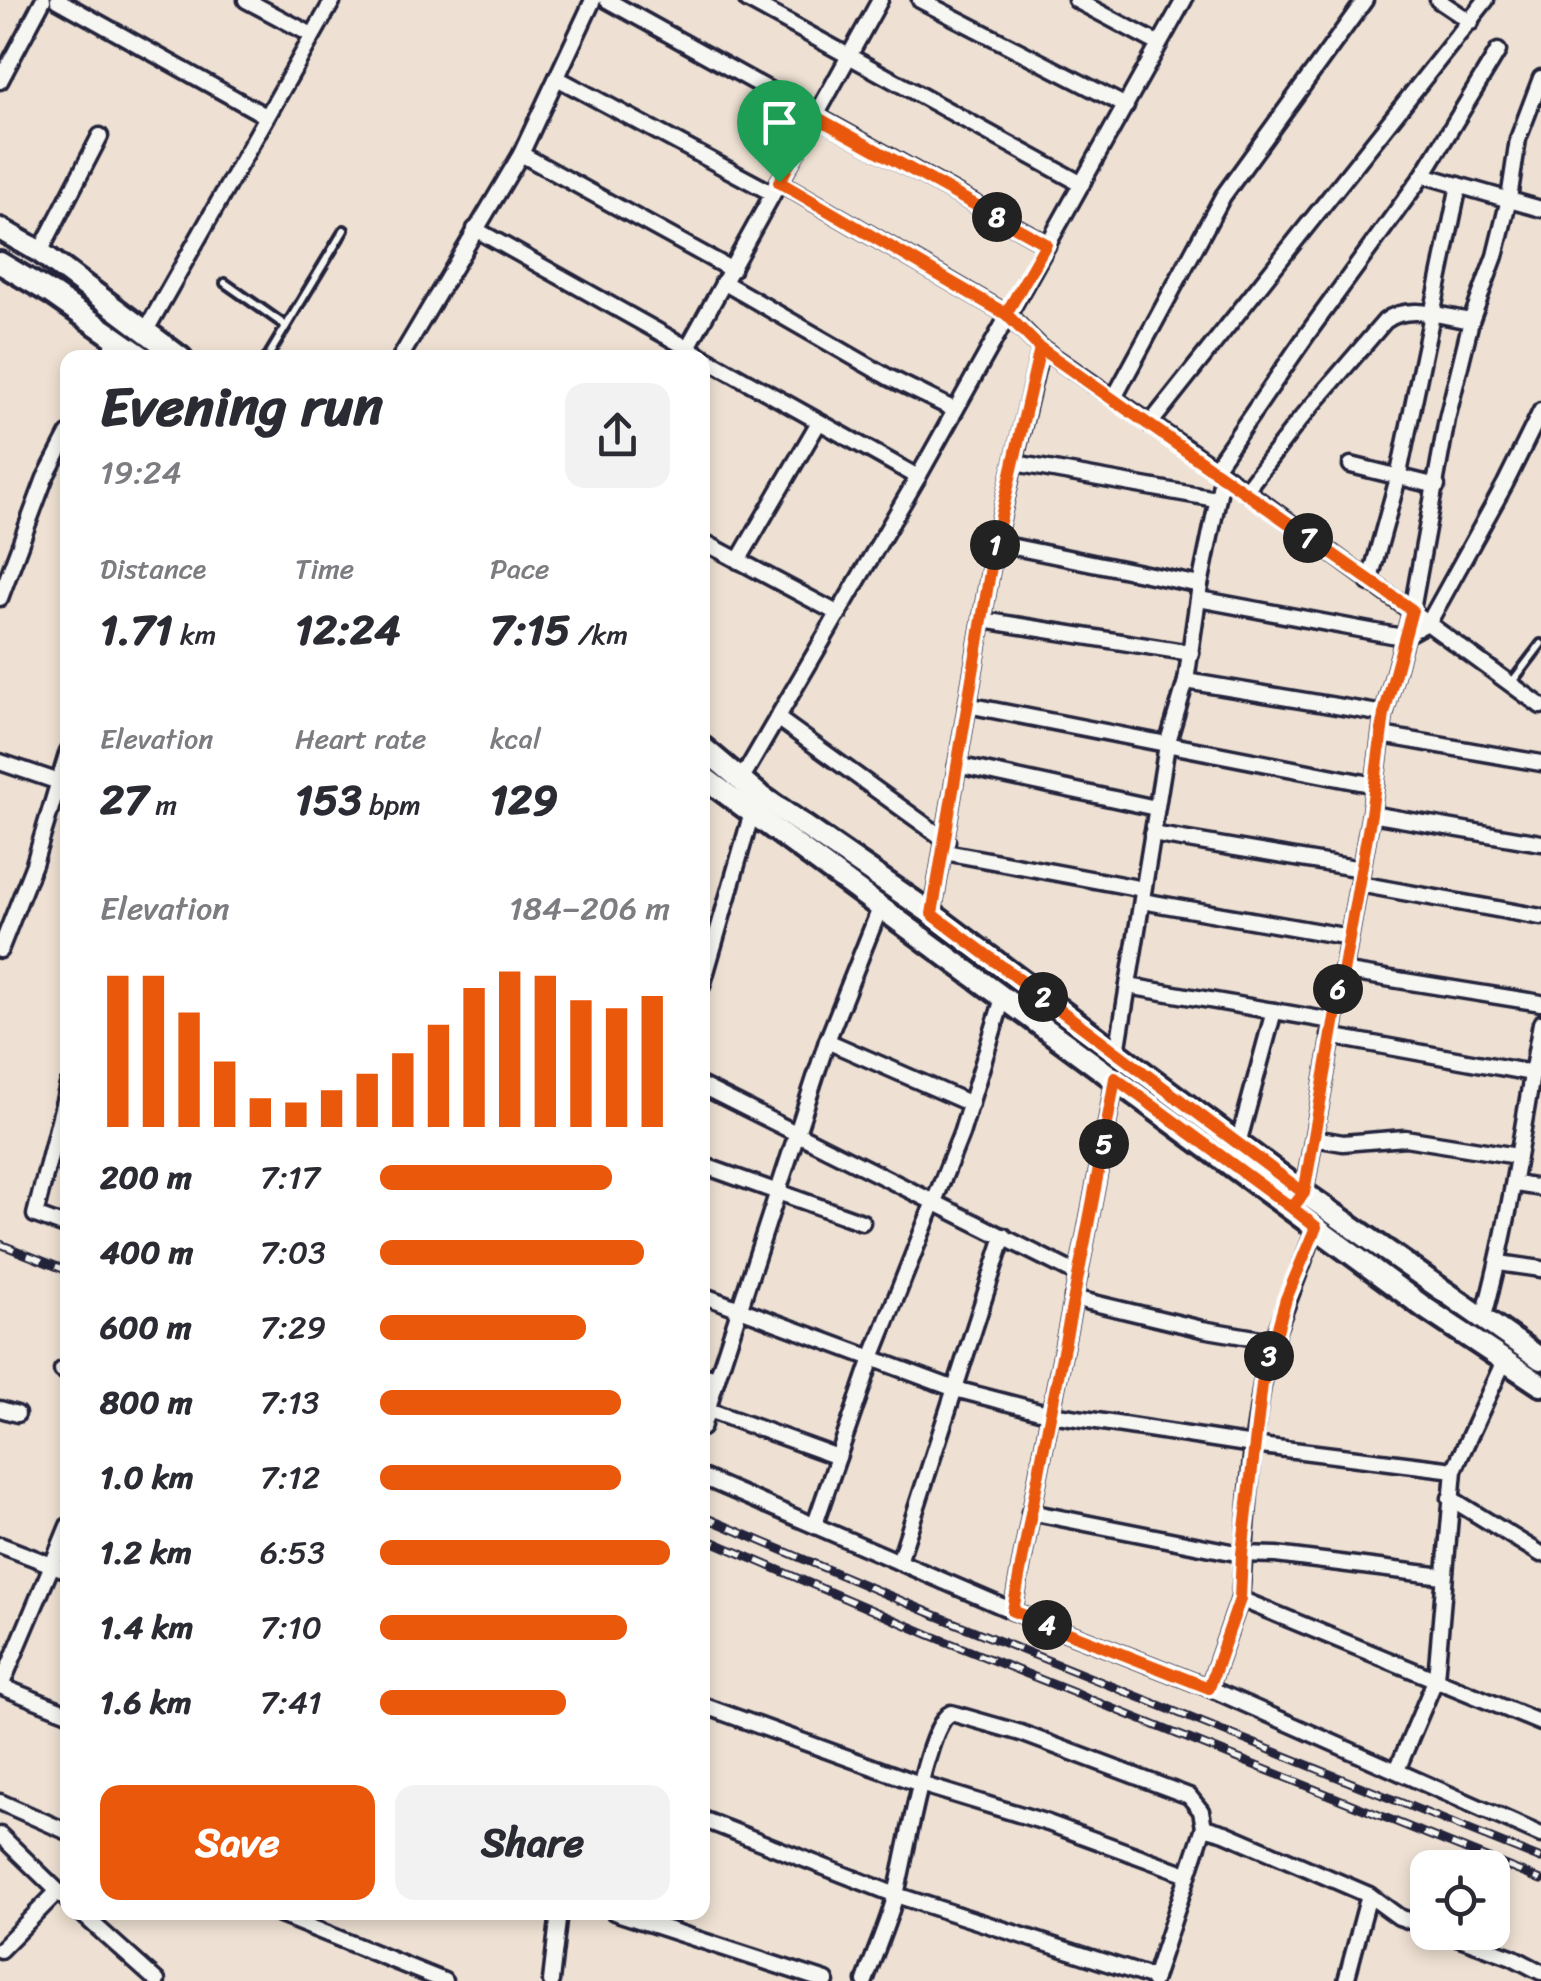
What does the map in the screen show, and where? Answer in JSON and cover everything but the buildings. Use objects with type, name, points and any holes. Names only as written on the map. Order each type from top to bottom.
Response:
[{"type":"main road","points":[[0,228],[40,252],[170,350]]},
{"type":"main road","points":[[0,264],[112,348]]},
{"type":"main road","points":[[710,754],[741,780],[755,804],[880,908],[1003,998],[1298,1201],[1541,1359]]},
{"type":"main road","points":[[710,780],[932,914],[1238,1144],[1298,1201],[1316,1227],[1424,1308],[1541,1384]]},
{"type":"street","points":[[0,82],[42,0]]},
{"type":"street","points":[[58,0],[266,116]]},
{"type":"street","points":[[246,0],[312,36]]},
{"type":"street","points":[[145,332],[333,0]]},
{"type":"street","points":[[405,350],[521,154],[594,0]]},
{"type":"street","points":[[607,0],[1046,244]]},
{"type":"street","points":[[747,0],[1082,184]]},
{"type":"street","points":[[686,350],[880,0]]},
{"type":"street","points":[[920,0],[1126,106]]},
{"type":"street","points":[[1076,0],[1159,44]]},
{"type":"street","points":[[741,780],[918,477],[1184,0]]},
{"type":"street","points":[[1114,398],[1223,196],[1365,0]]},
{"type":"street","points":[[1438,0],[1471,22]]},
{"type":"street","points":[[1150,424],[1486,0]]},
{"type":"street","points":[[1117,1053],[1167,744],[1186,681],[1219,471],[1308,333],[1423,175],[1498,50]]},
{"type":"street","points":[[557,78],[775,188],[1006,314],[1040,348],[1219,471],[1541,706]]},
{"type":"street","points":[[1298,1201],[1314,1138],[1371,814],[1384,714],[1412,610],[1471,321],[1495,256],[1518,139],[1541,78]]},
{"type":"street","points":[[40,252],[100,136]]},
{"type":"street","points":[[521,154],[888,376],[955,410]]},
{"type":"street","points":[[1423,175],[1541,209]]},
{"type":"street","points":[[1369,583],[1398,478],[1459,185]]},
{"type":"street","points":[[475,229],[682,350]]},
{"type":"street","points":[[1246,491],[1298,422],[1385,320],[1396,312],[1471,321]]},
{"type":"street","points":[[932,914],[995,543],[1040,348]]},
{"type":"street","points":[[710,365],[918,477]]},
{"type":"street","points":[[995,543],[1402,637],[1429,622],[1541,411]]},
{"type":"street","points":[[738,560],[819,422]]},
{"type":"street","points":[[0,598],[44,478],[60,449]]},
{"type":"street","points":[[1015,464],[1216,499]]},
{"type":"street","points":[[1351,465],[1437,486]]},
{"type":"street","points":[[710,545],[840,614]]},
{"type":"street","points":[[983,620],[1191,652]]},
{"type":"street","points":[[1186,681],[1384,714]]},
{"type":"street","points":[[967,704],[1375,785]]},
{"type":"street","points":[[778,718],[946,847],[1143,895],[1349,937]]},
{"type":"street","points":[[1382,734],[1541,762]]},
{"type":"street","points":[[0,762],[60,782]]},
{"type":"street","points":[[957,765],[1156,808]]},
{"type":"street","points":[[0,950],[60,789]]},
{"type":"street","points":[[710,959],[755,804]]},
{"type":"street","points":[[1371,814],[1541,843]]},
{"type":"street","points":[[1152,834],[1541,917]]},
{"type":"street","points":[[710,1376],[742,1307],[827,1041],[880,908]]},
{"type":"street","points":[[1342,971],[1541,1002]]},
{"type":"street","points":[[1128,986],[1274,1011],[1331,1029],[1532,1073]]},
{"type":"street","points":[[815,1524],[872,1358],[971,1104],[1003,998]]},
{"type":"street","points":[[1238,1144],[1274,1011]]},
{"type":"street","points":[[1483,1320],[1516,1184],[1517,1156],[1534,1112],[1532,1073],[1541,1024]]},
{"type":"street","points":[[827,1041],[971,1104]]},
{"type":"street","points":[[1013,1611],[1115,1078]]},
{"type":"street","points":[[710,1090],[1080,1275]]},
{"type":"street","points":[[60,1116],[35,1214],[60,1224]]},
{"type":"street","points":[[1314,1138],[1343,1143],[1405,1138],[1517,1156]]},
{"type":"street","points":[[710,1168],[862,1222]]},
{"type":"street","points":[[1516,1184],[1541,1188]]},
{"type":"street","points":[[1209,1688],[1240,1599],[1262,1384],[1273,1340],[1316,1227]]},
{"type":"street","points":[[899,1562],[1004,1236]]},
{"type":"street","points":[[1499,1262],[1541,1269]]},
{"type":"street","points":[[710,1297],[955,1389],[1051,1414],[1454,1470]]},
{"type":"street","points":[[1074,1298],[1202,1329],[1273,1340]]},
{"type":"street","points":[[1396,1770],[1436,1678],[1454,1470],[1504,1361]]},
{"type":"street","points":[[0,1409],[17,1414]]},
{"type":"street","points":[[710,1411],[838,1457]]},
{"type":"street","points":[[710,1480],[1013,1611],[1209,1688],[1541,1835]]},
{"type":"street","points":[[1450,1498],[1541,1554]]},
{"type":"street","points":[[1030,1512],[1242,1554],[1443,1576]]},
{"type":"street","points":[[0,1545],[60,1568]]},
{"type":"street","points":[[60,1546],[0,1686],[60,1710]]},
{"type":"street","points":[[1240,1599],[1541,1723]]},
{"type":"street","points":[[710,1708],[1187,1874]]},
{"type":"street","points":[[710,1822],[896,1895],[1154,1979],[1204,1827],[1201,1810],[1190,1796],[1021,1733],[951,1713],[941,1720],[920,1784],[896,1895],[865,1981]]},
{"type":"street","points":[[0,1802],[60,1828]]},
{"type":"street","points":[[1204,1827],[1369,1895],[1410,1921]]},
{"type":"street","points":[[0,1836],[60,1894]]},
{"type":"street","points":[[1346,1981],[1369,1895]]},
{"type":"street","points":[[0,1950],[60,1898]]},
{"type":"street","points":[[88,1920],[142,1976],[157,1981]]},
{"type":"street","points":[[293,1920],[444,1981]]},
{"type":"street","points":[[315,1929],[318,1920]]},
{"type":"street","points":[[551,1981],[559,1920]]},
{"type":"street","points":[[639,1920],[826,1981]]},
{"type":"street","points":[[1493,1950],[1541,1972]]},
{"type":"lane","points":[[272,350],[344,230]]},
{"type":"lane","points":[[225,283],[286,326]]},
{"type":"lane","points":[[1512,683],[1541,644]]},
{"type":"railway","points":[[0,1244],[60,1268]]},
{"type":"railway","points":[[710,1519],[935,1615],[1541,1859]]},
{"type":"railway","points":[[710,1540],[930,1635],[1541,1880]]},
{"type":"route","points":[[779,182],[816,117],[1046,244],[1006,314],[1040,348],[1412,610],[1384,714],[1371,814],[1304,1193],[1292,1208],[1115,1078],[1089,1234],[1030,1512],[1013,1611],[1209,1688],[1240,1599],[1262,1384],[1286,1299],[1316,1227],[1292,1208],[1304,1193],[932,914],[995,543],[1040,348],[1006,314],[779,182]]}]
